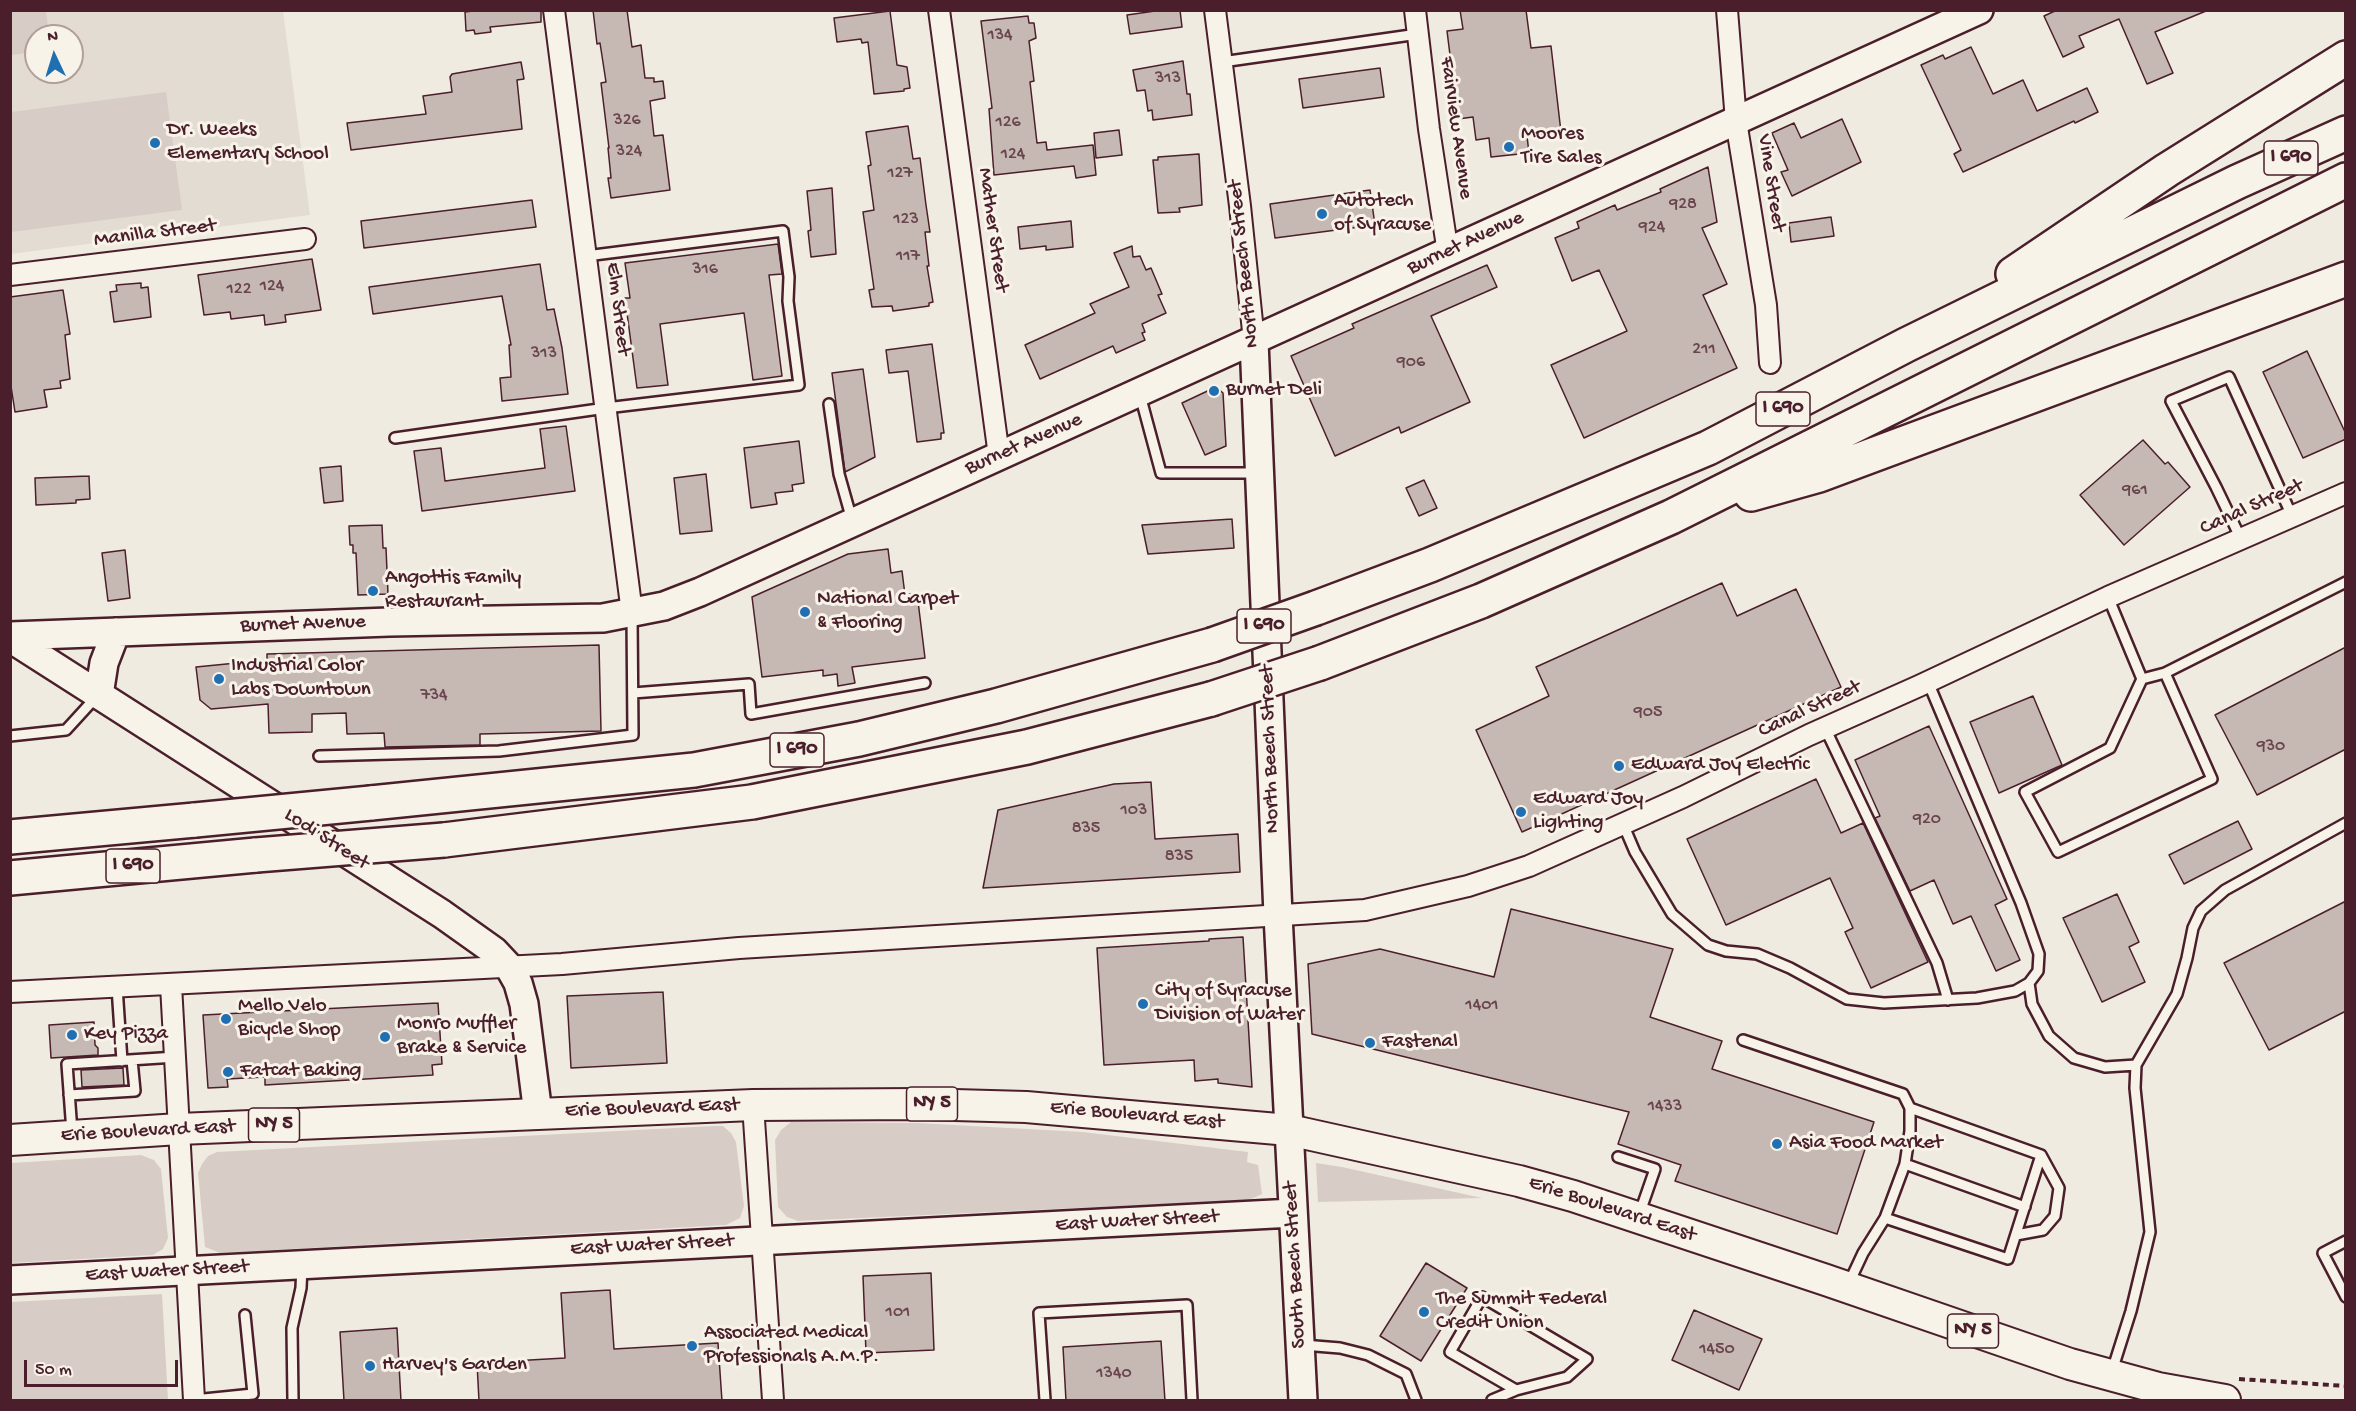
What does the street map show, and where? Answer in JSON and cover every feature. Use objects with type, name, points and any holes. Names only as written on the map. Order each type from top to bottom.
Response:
[{"type":"highway","points":[[1906,345],[2167,170],[2346,58]]},
{"type":"highway","name":"I 690","points":[[10,837],[694,770],[847,741],[996,706],[1212,645],[1430,566],[1708,448],[1906,345],[2237,182],[2346,133]]},
{"type":"highway","name":"I 690","points":[[10,878],[444,840],[752,802],[1027,747],[1211,699],[1320,663],[1481,601],[1671,517],[2346,180]]},
{"type":"highway","points":[[1671,517],[1819,475],[2346,279]]},
{"type":"main road","name":"Erie Boulevard East","points":[[10,1140],[179,1129],[753,1105],[919,1104],[1026,1107],[1289,1130],[1519,1181],[1847,1287],[2070,1364],[2177,1396],[2224,1401]]},
{"type":"street","name":"Elm Street","points":[[554,10],[633,613]]},
{"type":"street","name":"Mather Street","points":[[939,10],[999,456]]},
{"type":"street","name":"North Beech Street","points":[[1215,10],[1240,206],[1254,341],[1289,1130]]},
{"type":"street","name":"Fairview Avenue","points":[[1415,10],[1429,129],[1448,253]]},
{"type":"street","name":"Vine Street","points":[[1727,10],[1736,121],[1766,305],[1770,363]]},
{"type":"street","name":"Burnet Avenue","points":[[10,637],[603,618],[664,606],[700,592],[1140,393],[1979,10]]},
{"type":"street","name":"Manilla Street","points":[[10,275],[305,239]]},
{"type":"street","name":"Canal Street","points":[[10,992],[509,967],[739,948],[1365,910],[1468,886],[1529,866],[2108,597],[2346,493]]},
{"type":"street","points":[[99,695],[104,663],[116,632]]},
{"type":"street","name":"Lodi Street","points":[[10,637],[442,914],[494,951],[509,967],[518,983],[524,1004],[538,1114]]},
{"type":"street","points":[[171,985],[194,1400]]},
{"type":"street","points":[[753,1105],[773,1401]]},
{"type":"street","name":"South Beech Street","points":[[1289,1130],[1303,1401]]},
{"type":"street","name":"East Water Street","points":[[10,1280],[1293,1214]]},
{"type":"lane","points":[[1222,62],[1418,34]]},
{"type":"lane","points":[[395,438],[606,408],[799,385],[788,301],[789,277],[783,231],[586,256]]},
{"type":"lane","points":[[2241,539],[2171,401],[2229,377],[2292,516]]},
{"type":"lane","points":[[1140,393],[1161,473],[1260,474]]},
{"type":"lane","points":[[829,404],[839,474],[852,523]]},
{"type":"lane","points":[[2142,679],[2165,673],[2346,582]]},
{"type":"lane","points":[[2108,597],[2142,679],[2110,748],[2025,792],[2058,852],[2212,778],[2165,673]]},
{"type":"lane","points":[[319,756],[499,751],[633,735],[633,613]]},
{"type":"lane","points":[[1623,824],[1635,852],[1672,914],[1708,945],[1726,951],[1757,954],[1790,968],[1847,999],[1884,1003],[1977,998],[2015,992],[2029,983],[2038,970],[2039,954],[2016,892],[1928,682]]},
{"type":"lane","points":[[633,693],[749,684],[751,714],[925,683]]},
{"type":"lane","points":[[10,736],[66,730],[99,695]]},
{"type":"lane","points":[[1825,728],[1937,963],[1948,1000]]},
{"type":"lane","points":[[2111,1376],[2131,1311],[2150,1232],[2135,1088],[2136,1065],[2176,994],[2193,928],[2201,911],[2225,890],[2346,823]]},
{"type":"lane","points":[[2029,983],[2032,1004],[2049,1036],[2074,1058],[2105,1067],[2136,1065]]},
{"type":"lane","points":[[69,1095],[135,1091],[127,1060],[117,987]]},
{"type":"lane","points":[[1743,1040],[1903,1094],[1910,1108],[1910,1131],[1905,1164],[1885,1218],[1863,1253],[1847,1287]]},
{"type":"lane","points":[[72,1136],[67,1064],[176,1058]]},
{"type":"lane","points":[[1910,1108],[2041,1155],[2059,1188],[2055,1216],[2043,1230],[2016,1236]]},
{"type":"lane","points":[[1885,1218],[2008,1259],[2041,1155]]},
{"type":"lane","points":[[1618,1157],[1655,1169],[1639,1218]]},
{"type":"lane","points":[[1905,1164],[2025,1207]]},
{"type":"lane","points":[[2346,1241],[2323,1253],[2346,1297]]},
{"type":"lane","points":[[293,1401],[292,1328],[301,1288],[302,1265]]},
{"type":"lane","points":[[1492,1401],[1516,1390],[1567,1377],[1587,1359],[1482,1297],[1450,1352],[1516,1390]]},
{"type":"lane","points":[[1045,1401],[1039,1313],[1187,1305],[1192,1401]]},
{"type":"lane","points":[[194,1400],[254,1397],[245,1315]]},
{"type":"lane","points":[[1300,1344],[1350,1350],[1368,1355],[1406,1374],[1416,1401]]},
{"type":"path","points":[[2307,1385],[2346,1386]]},
{"type":"shaded area","name":"Dr. Weeks Elementary School","points":[[10,11],[283,11],[310,215],[11,254]]},
{"type":"shaded area","points":[[10,11],[46,11],[48,24],[24,24],[24,53],[11,55]]},
{"type":"shaded area","points":[[166,92],[182,210],[11,232],[11,112]]},
{"type":"shaded area","points":[[791,1122],[917,1123],[1083,1132],[1248,1152],[1247,1162],[1258,1165],[1262,1194],[1249,1200],[798,1221],[787,1217],[778,1207],[775,1140],[781,1130]]},
{"type":"shaded area","points":[[723,1126],[736,1142],[744,1206],[740,1218],[726,1225],[220,1253],[205,1247],[198,1173],[208,1156],[217,1152]]},
{"type":"shaded area","points":[[141,1155],[154,1160],[161,1169],[168,1238],[163,1249],[153,1255],[11,1263],[11,1163]]},
{"type":"shaded area","points":[[1316,1163],[1342,1167],[1482,1198],[1318,1202]]},
{"type":"shaded area","points":[[162,1294],[168,1400],[11,1400],[11,1302]]},
{"type":"building","points":[[541,10],[541,22],[490,27],[491,32],[475,34],[474,30],[466,31],[465,12]]},
{"type":"building","points":[[593,10],[627,10],[632,47],[641,45],[645,78],[654,78],[654,82],[663,81],[665,98],[650,101],[654,136],[663,135],[670,190],[611,198],[608,178],[611,178],[609,148],[601,83],[606,82],[600,43],[597,44]]},
{"type":"building","points":[[1180,10],[1182,27],[1130,34],[1127,15]]},
{"type":"building","points":[[1460,10],[1526,10],[1531,48],[1551,46],[1561,132],[1527,136],[1529,153],[1491,157],[1489,138],[1476,140],[1473,117],[1458,119],[1447,31],[1463,29]]},
{"type":"building","points":[[2057,10],[2206,11],[2155,32],[2173,73],[2147,84],[2119,19],[2079,36],[2084,47],[2063,57],[2044,16]]},
{"type":"building","points":[[890,11],[897,65],[907,67],[910,88],[904,91],[874,94],[868,42],[862,43],[861,39],[837,42],[834,18]]},
{"type":"building","points":[[1028,16],[1029,23],[1034,23],[1036,38],[1029,41],[1034,81],[1030,82],[1037,143],[1046,142],[1047,150],[1093,145],[1096,175],[1076,178],[1074,166],[994,175],[989,109],[992,108],[981,21]]},
{"type":"building","points":[[1971,47],[1993,94],[2023,80],[2037,111],[2087,88],[2098,112],[1963,172],[1954,154],[1961,150],[1921,65],[1943,55],[1945,59]]},
{"type":"building","points":[[1183,61],[1192,115],[1153,120],[1152,110],[1148,111],[1145,90],[1137,91],[1133,70]]},
{"type":"building","points":[[521,62],[524,79],[517,80],[522,129],[351,150],[347,123],[426,114],[423,96],[452,92],[450,77],[452,74]]},
{"type":"building","points":[[1380,68],[1384,97],[1303,108],[1299,79]]},
{"type":"building","points":[[1842,119],[1861,162],[1792,196],[1781,172],[1788,170],[1772,133],[1794,123],[1801,138]]},
{"type":"building","points":[[908,126],[913,159],[920,158],[930,232],[925,232],[929,266],[927,266],[933,302],[929,303],[929,306],[893,311],[892,306],[872,307],[869,290],[874,289],[863,212],[874,210],[866,132]]},
{"type":"building","points":[[1119,130],[1122,155],[1096,158],[1094,133]]},
{"type":"building","points":[[1199,154],[1202,205],[1179,208],[1180,212],[1158,213],[1153,160],[1158,160],[1158,157]]},
{"type":"building","points":[[1708,167],[1717,222],[1702,228],[1727,284],[1703,295],[1737,368],[1584,438],[1551,365],[1627,331],[1599,270],[1572,281],[1555,238],[1579,228],[1577,222],[1615,205],[1617,210],[1661,192],[1660,189]]},
{"type":"building","points":[[832,188],[836,254],[811,257],[807,191]]},
{"type":"building","name":"Autotech of Syracuse","points":[[1370,190],[1375,225],[1275,238],[1270,204]]},
{"type":"building","points":[[532,200],[536,227],[364,248],[361,221]]},
{"type":"building","points":[[1831,217],[1834,236],[1791,242],[1789,223]]},
{"type":"building","points":[[1071,221],[1073,247],[1046,250],[1046,246],[1020,249],[1018,227]]},
{"type":"building","points":[[778,244],[782,274],[769,275],[782,376],[753,380],[744,313],[660,324],[668,385],[637,388],[625,298],[630,298],[625,263]]},
{"type":"building","points":[[1132,246],[1133,257],[1140,256],[1146,270],[1151,268],[1162,294],[1158,295],[1166,313],[1142,324],[1145,340],[1116,353],[1113,346],[1040,379],[1025,345],[1095,313],[1090,304],[1129,287],[1114,253]]},
{"type":"building","points":[[312,259],[321,310],[285,315],[286,322],[265,325],[264,315],[231,319],[230,312],[204,315],[198,275]]},
{"type":"building","points":[[540,264],[547,310],[554,309],[568,394],[502,401],[500,378],[511,377],[509,345],[511,345],[502,296],[373,314],[369,287]]},
{"type":"building","points":[[1487,265],[1497,287],[1431,316],[1470,402],[1401,433],[1399,427],[1335,456],[1291,356],[1354,328],[1352,324]]},
{"type":"building","points":[[141,283],[141,288],[148,287],[151,317],[114,322],[110,292],[117,291],[116,285]]},
{"type":"building","points":[[63,290],[70,334],[65,335],[70,379],[60,381],[61,388],[44,390],[47,407],[15,412],[10,380],[10,297]]},
{"type":"building","points":[[932,344],[944,433],[941,433],[941,439],[917,442],[908,371],[889,373],[886,350]]},
{"type":"building","points":[[2307,351],[2346,434],[2346,439],[2303,458],[2263,372]]},
{"type":"building","points":[[863,369],[875,457],[845,472],[832,373]]},
{"type":"building","points":[[1216,387],[1223,393],[1226,446],[1205,455],[1182,403]]},
{"type":"building","points":[[566,426],[575,491],[422,511],[414,451],[441,448],[445,481],[545,468],[540,429]]},
{"type":"building","points":[[2143,440],[2165,464],[2168,462],[2190,487],[2124,545],[2080,495]]},
{"type":"building","points":[[799,441],[804,483],[792,485],[793,491],[775,493],[777,504],[751,508],[744,448]]},
{"type":"building","points":[[341,466],[343,501],[324,503],[320,468]]},
{"type":"building","points":[[706,474],[712,531],[680,534],[674,478]]},
{"type":"building","points":[[89,476],[90,499],[76,500],[76,503],[36,505],[35,478]]},
{"type":"building","points":[[1424,480],[1437,508],[1419,516],[1406,488]]},
{"type":"building","points":[[1232,519],[1234,548],[1148,554],[1142,525]]},
{"type":"building","points":[[382,525],[383,548],[386,548],[388,594],[358,595],[356,553],[353,553],[353,545],[350,545],[349,526]]},
{"type":"building","name":"National Carpet & Flooring","points":[[888,549],[891,573],[902,571],[905,595],[917,593],[925,658],[852,667],[855,683],[838,686],[837,674],[823,676],[823,670],[762,677],[752,597],[848,554]]},
{"type":"building","points":[[125,550],[130,598],[108,601],[102,553]]},
{"type":"building","points":[[1722,583],[1737,616],[1796,589],[1841,687],[1522,832],[1476,730],[1549,696],[1536,667]]},
{"type":"building","points":[[599,645],[601,731],[480,734],[480,745],[385,747],[384,733],[347,734],[346,713],[312,714],[312,732],[269,733],[268,704],[211,709],[200,700],[196,667],[267,660],[267,654]]},
{"type":"building","points":[[2346,647],[2346,749],[2257,795],[2215,715]]},
{"type":"building","points":[[2033,696],[2062,765],[1999,793],[1970,722]]},
{"type":"building","points":[[1929,726],[2007,899],[1995,905],[2020,960],[1996,971],[1971,916],[1953,924],[1934,880],[1910,891],[1875,818],[1880,816],[1855,760]]},
{"type":"building","points":[[1816,779],[1841,833],[1863,823],[1928,962],[1871,988],[1845,932],[1853,928],[1830,878],[1726,925],[1687,839]]},
{"type":"building","points":[[1151,782],[1155,839],[1238,834],[1240,872],[983,888],[998,810],[1114,784]]},
{"type":"building","points":[[2238,821],[2252,849],[2184,884],[2169,855]]},
{"type":"building","points":[[2117,894],[2139,942],[2129,947],[2145,982],[2102,1002],[2063,918]]},
{"type":"building","points":[[2346,901],[2346,1011],[2269,1050],[2224,963]]},
{"type":"building","points":[[1511,909],[1673,949],[1650,1017],[1722,1041],[1712,1069],[1874,1122],[1837,1234],[1675,1181],[1681,1165],[1618,1144],[1629,1112],[1312,1034],[1308,964],[1380,949],[1494,977]]},
{"type":"building","points":[[1243,937],[1252,1087],[1218,1083],[1218,1079],[1195,1081],[1194,1060],[1104,1065],[1097,948]]},
{"type":"building","points":[[663,992],[667,1063],[571,1068],[567,996]]},
{"type":"building","points":[[438,1003],[442,1064],[432,1065],[433,1075],[265,1085],[265,1077],[227,1079],[228,1087],[208,1088],[203,1015]]},
{"type":"building","name":"Key Pizza","points":[[94,1022],[98,1055],[51,1058],[49,1025]]},
{"type":"building","points":[[123,1068],[124,1085],[82,1087],[81,1070]]},
{"type":"building","name":"The Summit Federal Credit Union","points":[[1426,1263],[1467,1288],[1421,1361],[1380,1336]]},
{"type":"building","points":[[931,1273],[934,1350],[866,1353],[863,1276]]},
{"type":"building","name":"Associated Medical Professionals A.M.P.","points":[[610,1290],[614,1349],[718,1343],[722,1401],[479,1401],[477,1363],[565,1358],[561,1293]]},
{"type":"building","points":[[1694,1310],[1762,1339],[1739,1390],[1672,1360]]},
{"type":"building","name":"Harvey's Garden","points":[[397,1328],[401,1401],[344,1401],[340,1332]]},
{"type":"building","points":[[1161,1341],[1165,1401],[1066,1401],[1063,1347]]},
{"type":"place","name":"Dr. Weeks Elementary School","points":[[155,143]]},
{"type":"place","name":"Moores Tire Sales","points":[[1509,147]]},
{"type":"place","name":"Autotech of Syracuse","points":[[1322,214]]},
{"type":"place","name":"Burnet Deli","points":[[1214,391]]},
{"type":"place","name":"Angottis Family Restaurant","points":[[373,591]]},
{"type":"place","name":"National Carpet & Flooring","points":[[805,612]]},
{"type":"place","name":"Industrial Color Labs Downtown","points":[[219,679]]},
{"type":"place","name":"Edward Joy Electric","points":[[1619,766]]},
{"type":"place","name":"Edward Joy Lighting","points":[[1521,812]]},
{"type":"place","name":"City of Syracuse Division of Water","points":[[1143,1004]]},
{"type":"place","name":"Mello Velo Bicycle Shop","points":[[226,1019]]},
{"type":"place","name":"Key Pizza","points":[[72,1035]]},
{"type":"place","name":"Monro Muffler Brake & Service","points":[[385,1037]]},
{"type":"place","name":"Fastenal","points":[[1370,1043]]},
{"type":"place","name":"Fatcat Baking","points":[[228,1072]]},
{"type":"place","name":"Asia Food Market","points":[[1777,1144]]},
{"type":"place","name":"The Summit Federal Credit Union","points":[[1424,1312]]},
{"type":"place","name":"Associated Medical Professionals A.M.P.","points":[[692,1346]]},
{"type":"place","name":"Harvey's Garden","points":[[370,1366]]}]
